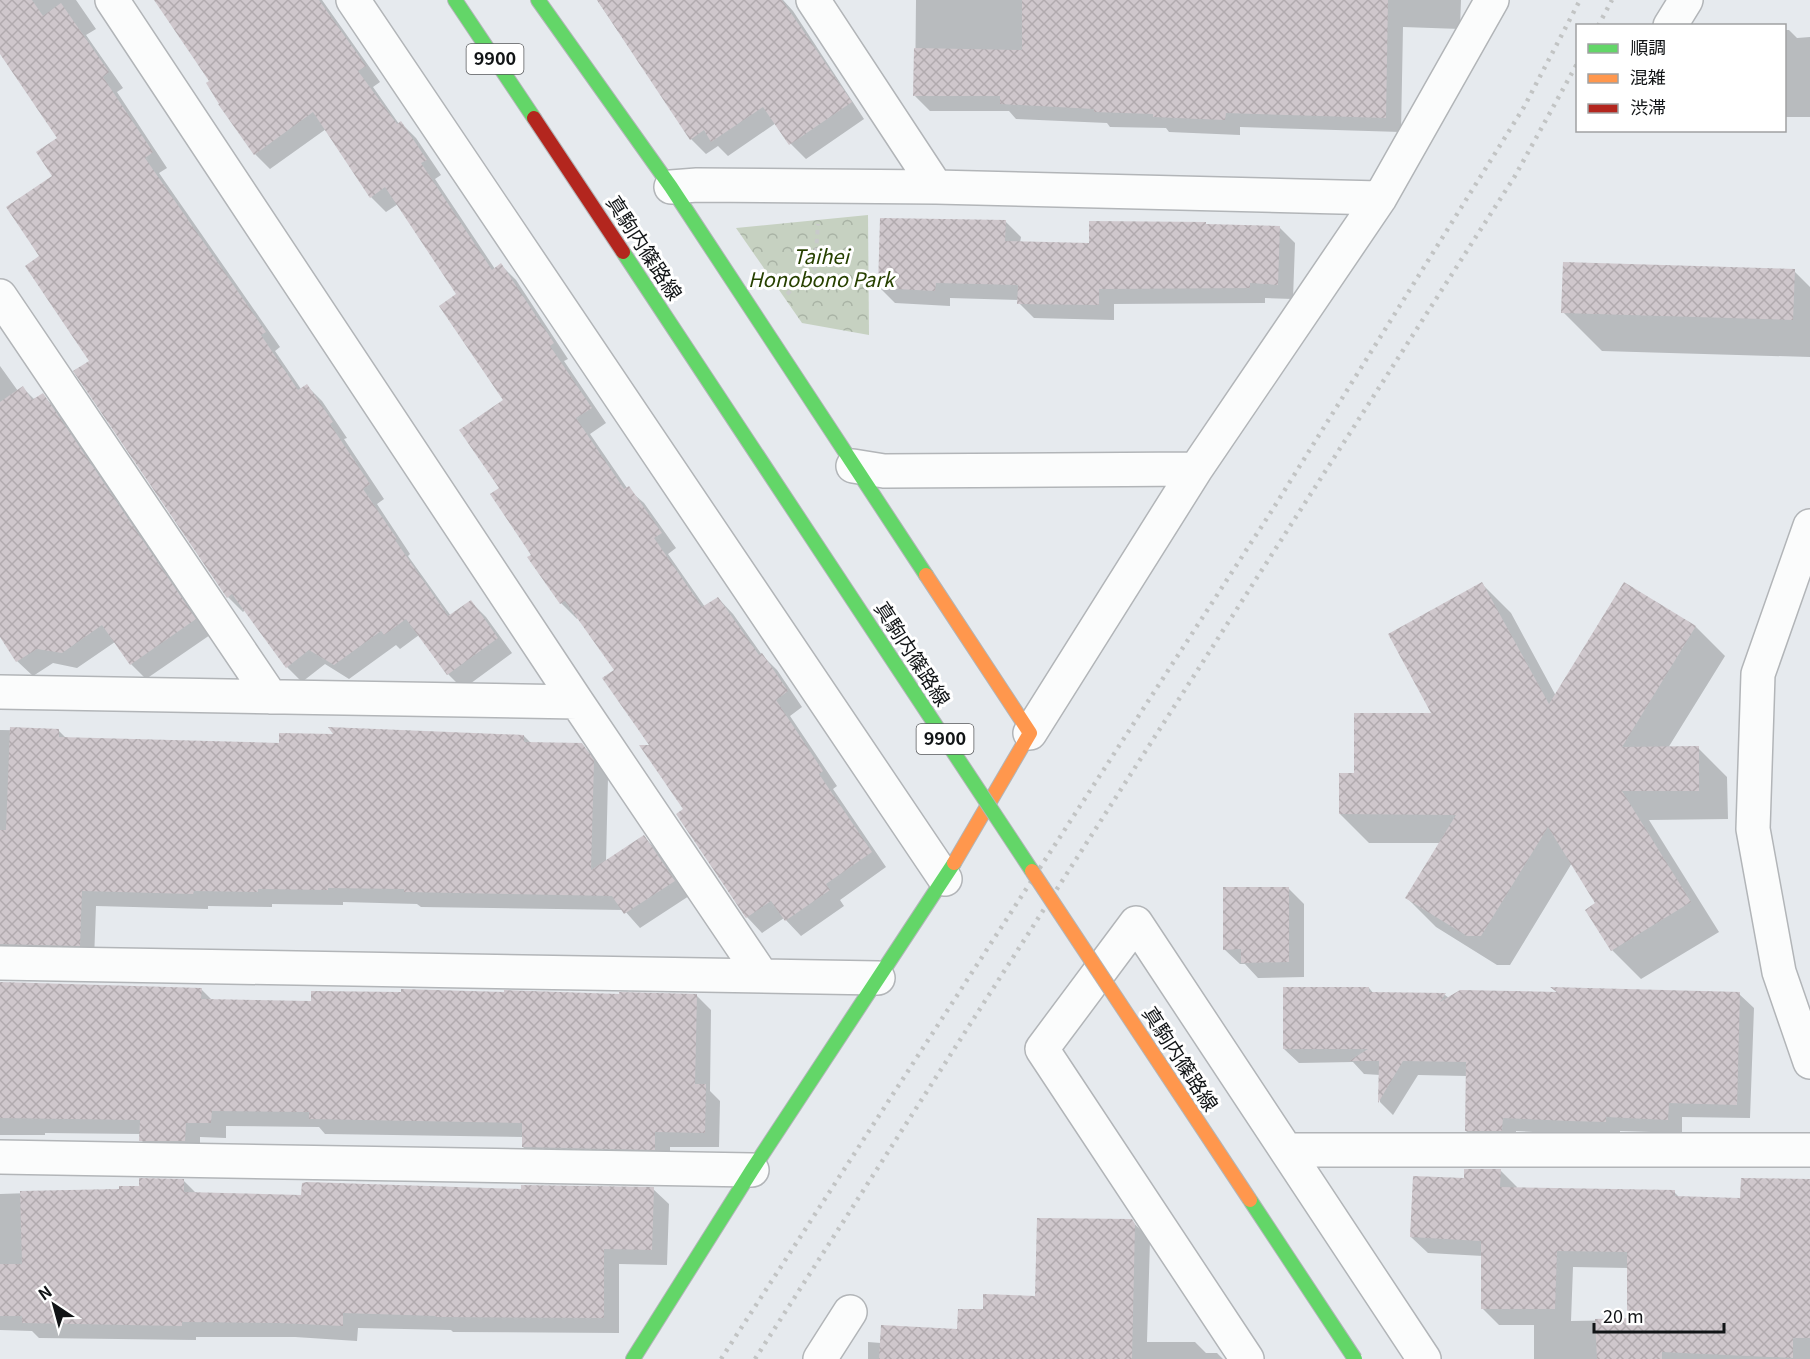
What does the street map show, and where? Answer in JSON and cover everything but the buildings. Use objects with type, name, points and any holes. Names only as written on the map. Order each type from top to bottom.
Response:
[{"type":"street","points":[[112,0],[577,702],[762,976]]},
{"type":"street","points":[[353,0],[945,879]]},
{"type":"street","name":"真駒内篠路線","points":[[455,0],[1355,1359]]},
{"type":"street","points":[[538,0],[671,187],[1030,733]]},
{"type":"street","points":[[813,0],[936,187]]},
{"type":"street","points":[[633,1359],[752,1170],[945,879],[1030,733],[1196,469],[1380,198],[1492,0]]},
{"type":"street","points":[[1671,24],[1686,0]]},
{"type":"street","points":[[671,187],[709,185],[936,187],[1380,198]]},
{"type":"street","points":[[0,296],[271,697]]},
{"type":"street","points":[[853,466],[884,471],[1196,469]]},
{"type":"street","points":[[1810,525],[1758,674],[1753,829],[1779,972],[1802,1019],[1810,1062]]},
{"type":"street","points":[[0,692],[577,702]]},
{"type":"street","points":[[1247,1359],[1042,1049],[1136,923],[1424,1359]]},
{"type":"street","points":[[0,963],[878,978]]},
{"type":"street","points":[[1286,1150],[1810,1150]]},
{"type":"street","points":[[0,1156],[752,1170]]},
{"type":"street","points":[[820,1359],[850,1312]]},
{"type":"path","points":[[783,297],[815,268],[819,215]]},
{"type":"green space","name":"Taihei Honobono Park","points":[[868,215],[869,335],[802,323],[736,228]]},
{"type":"railway","points":[[721,1359],[1271,512],[1524,107],[1580,0]]},
{"type":"railway","points":[[1599,24],[1612,0]]},
{"type":"railway","points":[[755,1359],[1515,176],[1576,66]]},
{"type":"traffic: fast","points":[[455,0],[534,118]]},
{"type":"traffic: fast","points":[[538,0],[671,187],[926,575]]},
{"type":"traffic: fast","points":[[623,252],[1032,871]]},
{"type":"traffic: fast","points":[[633,1359],[752,1170],[954,863]]},
{"type":"traffic: fast","points":[[1250,1200],[1355,1359]]},
{"type":"traffic: slow","points":[[926,575],[1030,733],[954,863]]},
{"type":"traffic: slow","points":[[1032,871],[1250,1200]]},
{"type":"traffic: jam","points":[[534,118],[623,252]]}]
